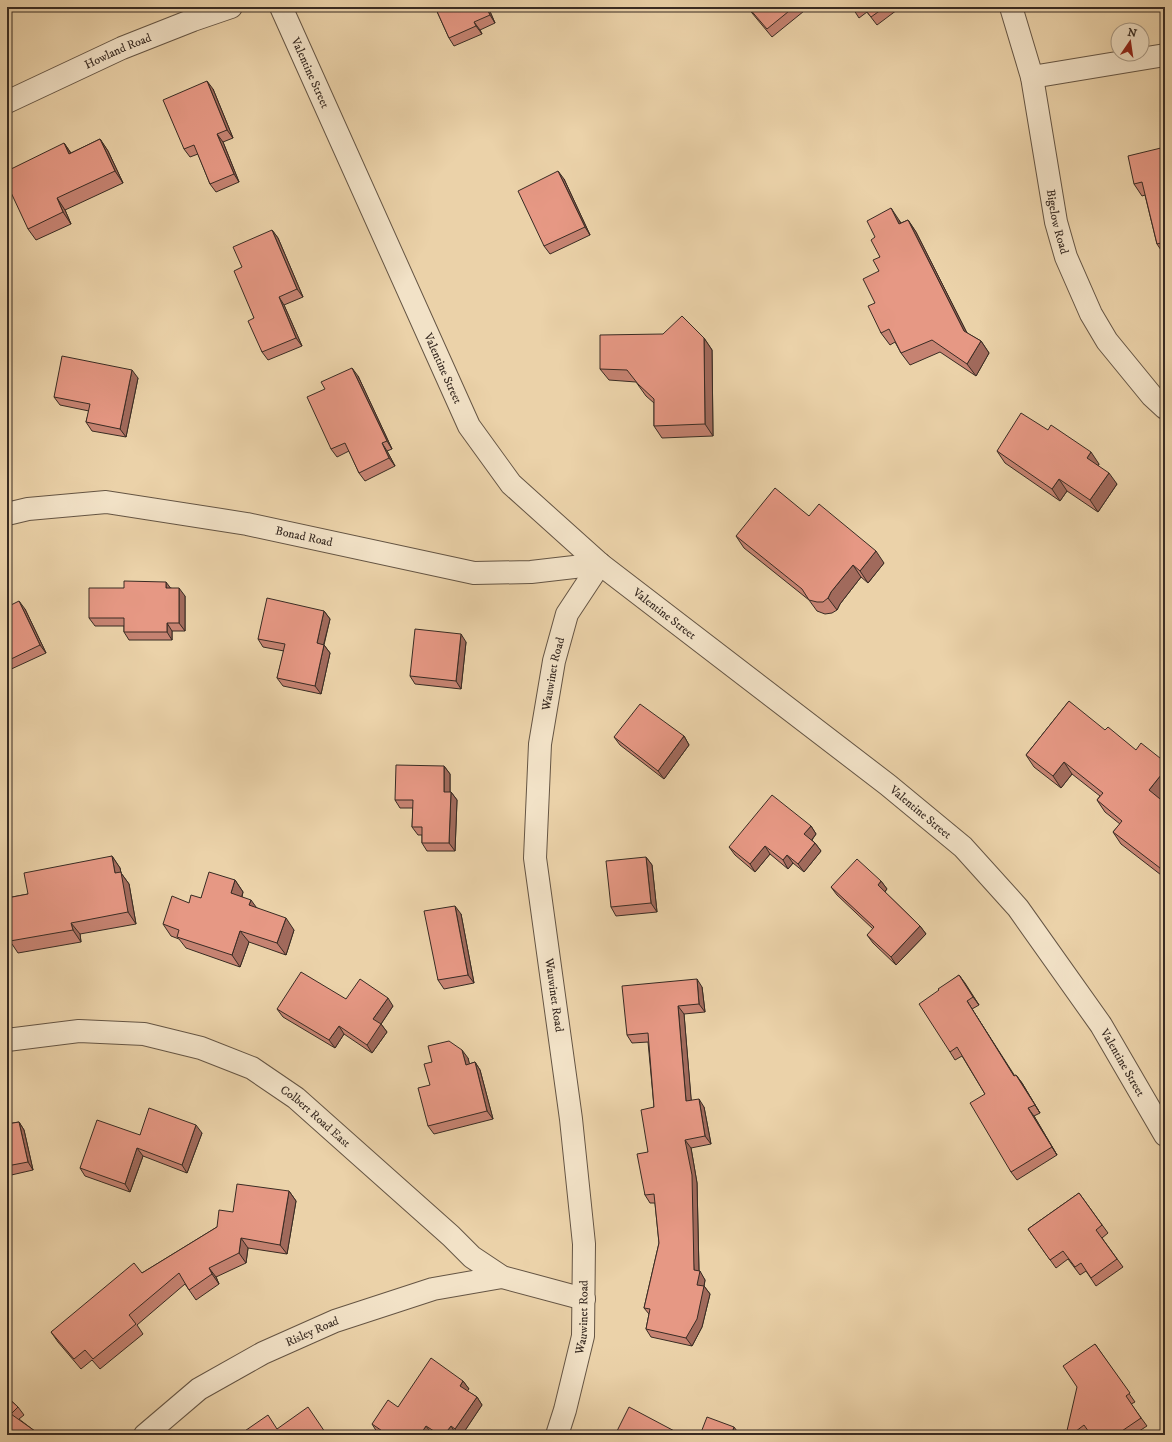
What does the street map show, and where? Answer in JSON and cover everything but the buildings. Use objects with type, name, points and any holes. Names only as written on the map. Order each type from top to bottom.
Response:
[{"type":"street","name":"Howland Road","points":[[7,102],[122,48],[193,20],[231,7]]},
{"type":"street","name":"Valentine Street","points":[[281,7],[469,426],[511,484],[600,564],[888,785],[963,847],[1018,908],[1101,1025],[1165,1135]]},
{"type":"street","name":"Bigelow Road","points":[[1010,7],[1032,77],[1056,222],[1066,257],[1091,314],[1107,341],[1152,396],[1165,408]]},
{"type":"street","points":[[1032,77],[1165,55]]},
{"type":"street","name":"Bonad Road","points":[[7,514],[28,509],[106,502],[247,524],[474,573],[531,572],[600,564]]},
{"type":"street","name":"Wauwinet Road","points":[[557,1435],[565,1410],[583,1336],[584,1244],[573,1142],[535,858],[540,744],[554,660],[567,614],[600,564]]},
{"type":"street","name":"Colbert Road East","points":[[7,1040],[79,1030],[144,1034],[201,1048],[252,1068],[296,1098],[452,1236],[472,1257],[502,1277],[584,1299]]},
{"type":"street","name":"Risley Road","points":[[145,1435],[199,1389],[263,1353],[335,1321],[433,1289],[502,1277]]}]
